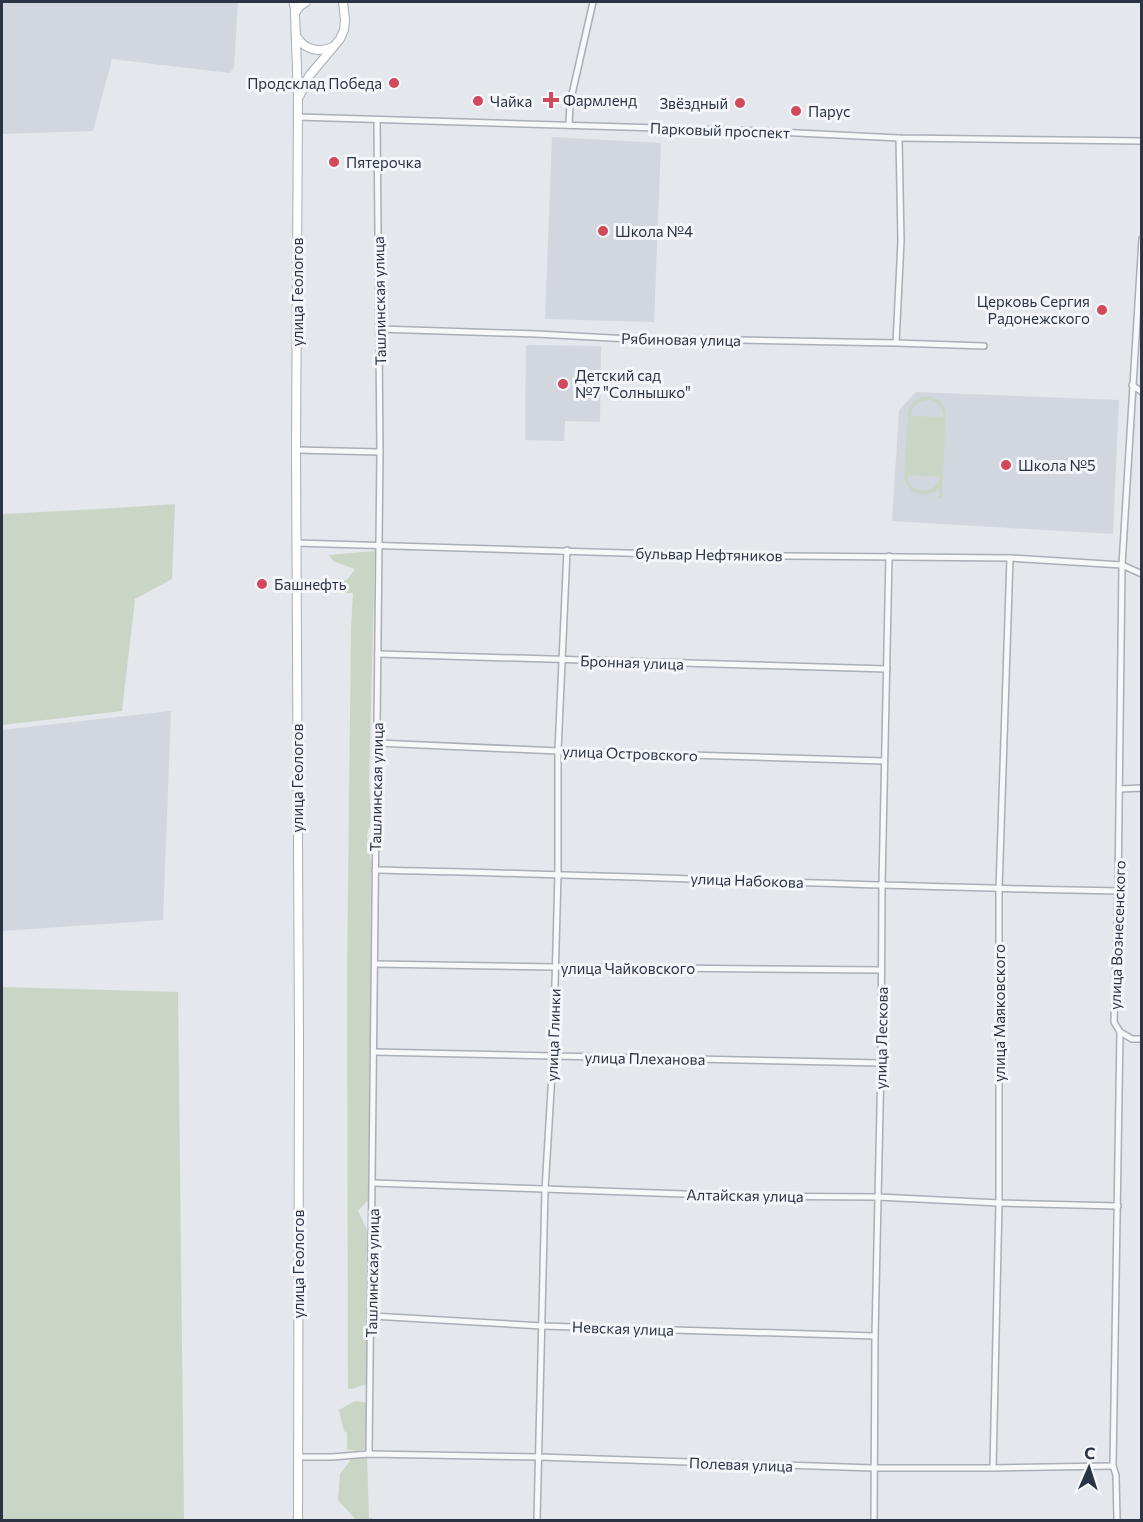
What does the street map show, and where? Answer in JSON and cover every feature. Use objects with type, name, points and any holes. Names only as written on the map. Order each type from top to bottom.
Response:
[{"type":"main road","points":[[295,13],[306,2]]},
{"type":"main road","points":[[335,2],[345,12]]},
{"type":"main road","points":[[298,99],[309,76],[340,39],[344,30],[343,2]]},
{"type":"main road","name":"улица Геологов","points":[[295,13],[298,99],[296,450],[299,1040],[298,1521]]},
{"type":"main road","points":[[296,36],[305,47],[312,49],[327,49],[334,46]]},
{"type":"street","points":[[293,2],[295,13]]},
{"type":"street","points":[[569,125],[570,103],[593,2]]},
{"type":"street","name":"Парковый проспект","points":[[298,117],[759,131],[899,138],[1142,141]]},
{"type":"street","name":"Ташлинская улица","points":[[369,1454],[380,452],[377,120]]},
{"type":"street","points":[[896,343],[901,242],[899,138]]},
{"type":"street","name":"улица Вознесенского","points":[[1117,1521],[1116,1475],[1113,1466],[1120,1032],[1114,1022],[1120,789],[1122,565],[1142,238]]},
{"type":"street","name":"Рябиновая улица","points":[[379,329],[649,340],[984,346]]},
{"type":"street","points":[[1132,384],[1142,392]]},
{"type":"street","points":[[296,450],[380,452]]},
{"type":"street","name":"бульвар Нефтяников","points":[[296,543],[690,555],[1010,558],[1122,565]]},
{"type":"street","name":"улица Глинки","points":[[537,1521],[545,1190],[553,1057],[558,874],[558,751],[567,550]]},
{"type":"street","name":"улица Лескова","points":[[874,1521],[882,885],[889,556]]},
{"type":"street","name":"улица Маяковского","points":[[993,1468],[999,1203],[999,889],[1010,558]]},
{"type":"street","points":[[1122,565],[1142,574]]},
{"type":"street","name":"Бронная улица","points":[[378,654],[887,669]]},
{"type":"street","name":"улица Островского","points":[[377,743],[884,761]]},
{"type":"street","points":[[1120,789],[1142,788]]},
{"type":"street","name":"улица Набокова","points":[[375,870],[1118,891]]},
{"type":"street","name":"улица Чайковского","points":[[375,964],[881,969]]},
{"type":"street","points":[[1120,1032],[1132,1039],[1142,1039]]},
{"type":"street","name":"улица Плеханова","points":[[374,1052],[880,1063]]},
{"type":"street","name":"Алтайская улица","points":[[373,1183],[1118,1206]]},
{"type":"street","name":"Невская улица","points":[[372,1316],[542,1326],[875,1336]]},
{"type":"street","name":"Полевая улица","points":[[298,1457],[369,1454],[539,1457],[873,1468],[1113,1466]]},
{"type":"shaded area","points":[[2,2],[238,2],[234,67],[230,73],[112,59],[93,131],[2,134]]},
{"type":"shaded area","name":"Школа №4","points":[[552,137],[661,143],[654,322],[545,319]]},
{"type":"shaded area","name":"Детский сад №7 \"Солнышко\"","points":[[526,345],[601,346],[600,422],[565,421],[564,441],[525,440]]},
{"type":"shaded area","name":"Школа №5","points":[[916,392],[1119,400],[1113,534],[892,521],[899,410]]},
{"type":"shaded area","points":[[171,711],[163,920],[2,931],[2,730]]},
{"type":"green space","points":[[921,397],[934,398],[940,401],[946,412],[942,498],[939,498],[939,488],[929,493],[919,494],[910,489],[904,479],[908,411]],"holes":[[[930,400],[940,406],[943,417],[911,416],[917,404]],[[908,475],[939,477],[940,477],[933,487],[921,491],[911,485]]]},
{"type":"green space","points":[[175,504],[172,579],[135,599],[122,711],[2,725],[2,514]]},
{"type":"green space","points":[[375,551],[369,781],[371,821],[367,835],[371,861],[368,1200],[358,1211],[369,1234],[367,1384],[348,1389],[347,977],[353,593],[336,593],[337,581],[347,580],[355,569],[335,562],[328,555]]},
{"type":"green space","points":[[2,987],[178,992],[184,1520],[2,1520]]},
{"type":"green space","points":[[355,1401],[368,1403],[367,1449],[357,1451],[347,1449],[347,1433],[344,1431],[339,1410]]},
{"type":"green space","points":[[353,1457],[367,1457],[369,1518],[380,1520],[356,1520],[338,1500],[340,1474]]},
{"type":"place","name":"Продсклад Победа","points":[[394,83]]},
{"type":"place","name":"Фармленд","points":[[551,100]]},
{"type":"place","name":"Чайка","points":[[478,101]]},
{"type":"place","name":"Звёздный","points":[[740,103]]},
{"type":"place","name":"Парус","points":[[796,111]]},
{"type":"place","name":"Пятерочка","points":[[334,162]]},
{"type":"place","name":"Школа №4","points":[[603,231]]},
{"type":"place","name":"Церковь Сергия Радонежского","points":[[1102,310]]},
{"type":"place","name":"Детский сад №7 \"Солнышко\"","points":[[563,384]]},
{"type":"place","name":"Школа №5","points":[[1006,465]]},
{"type":"place","name":"Башнефть","points":[[262,584]]}]
